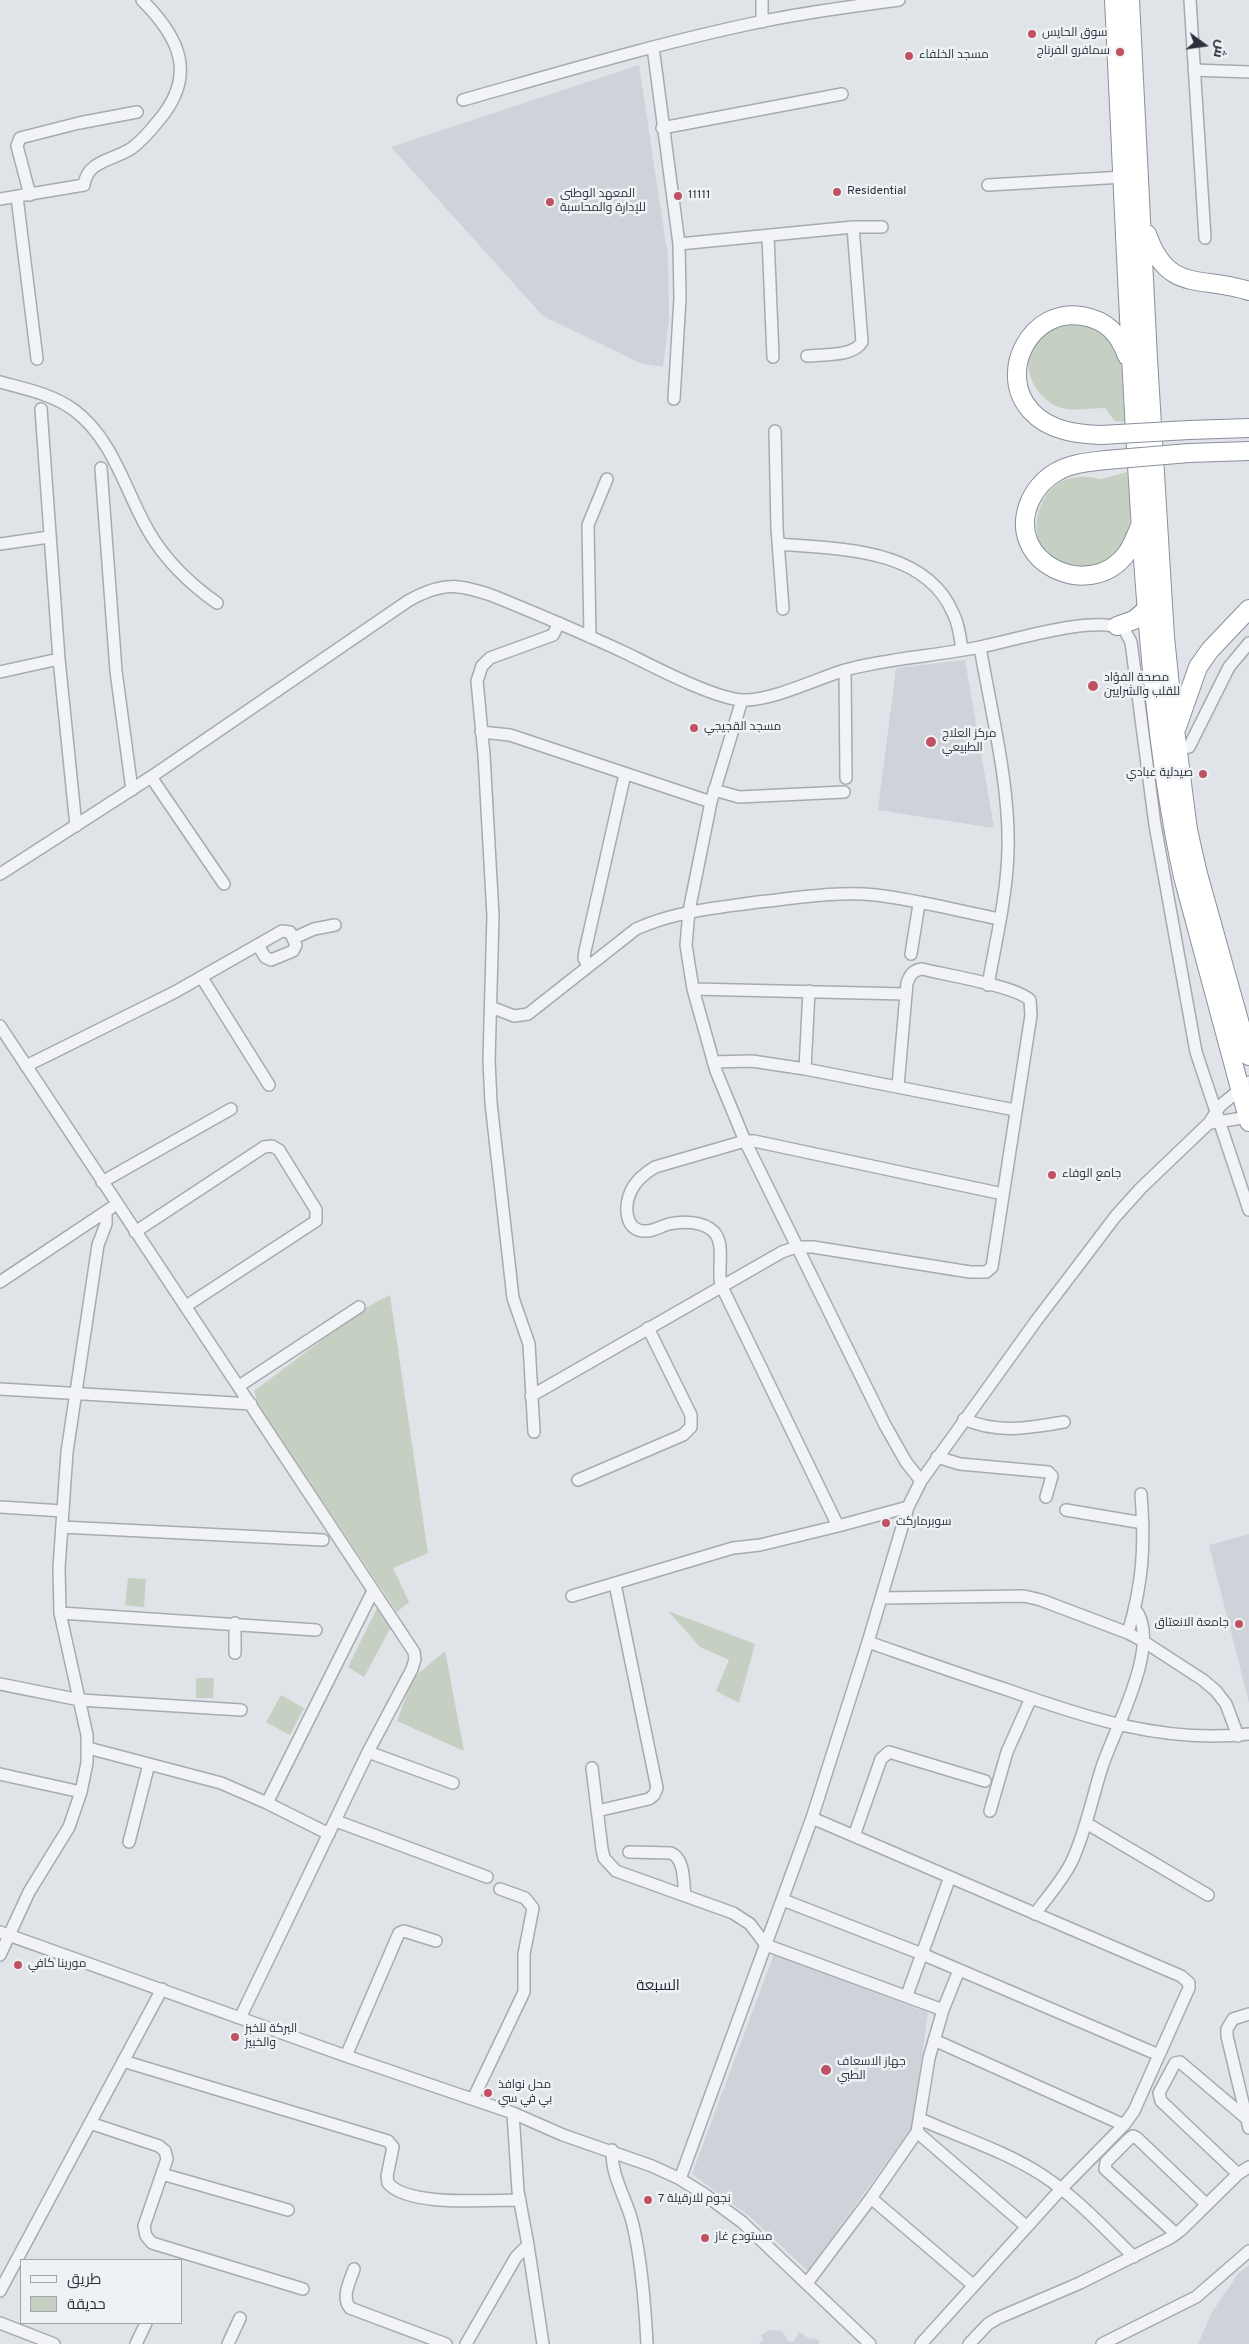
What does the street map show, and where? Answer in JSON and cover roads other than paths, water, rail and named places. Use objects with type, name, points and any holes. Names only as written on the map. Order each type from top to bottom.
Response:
[{"type":"highway","points":[[1114,0],[1140,526],[1161,742],[1174,836],[1244,1086],[1249,1119]]},
{"type":"highway","points":[[1130,0],[1148,359],[1166,637],[1178,750],[1188,830],[1198,874],[1245,1028],[1249,1056]]},
{"type":"highway","points":[[1142,220],[1160,263],[1172,274],[1190,280],[1234,286],[1249,291]]},
{"type":"highway","points":[[1131,366],[1115,332],[1098,320],[1075,314],[1054,318],[1038,327],[1025,342],[1021,352],[1018,372],[1020,392],[1032,413],[1049,424],[1071,433],[1101,435],[1249,428]]},
{"type":"highway","points":[[1140,526],[1126,554],[1102,572],[1093,575],[1075,575],[1053,568],[1037,557],[1027,542],[1024,528],[1027,509],[1035,490],[1046,478],[1059,470],[1075,464],[1189,453],[1249,451]]},
{"type":"highway","points":[[1176,730],[1198,667],[1210,650],[1249,609]]},
{"type":"highway","points":[[1117,626],[1134,620],[1147,610]]},
{"type":"street","points":[[0,200],[84,185],[86,176],[91,168],[133,147],[146,136],[174,101],[181,78],[180,58],[165,29],[142,0]]},
{"type":"street","points":[[762,0],[762,22]]},
{"type":"street","points":[[463,100],[653,47],[762,22],[817,6],[898,0]]},
{"type":"street","points":[[1190,0],[1205,238]]},
{"type":"street","points":[[653,47],[662,128],[679,244],[680,298],[674,399]]},
{"type":"street","points":[[1194,70],[1249,72]]},
{"type":"street","points":[[662,128],[842,94]]},
{"type":"street","points":[[30,195],[17,146],[20,138],[80,123],[137,112]]},
{"type":"street","points":[[988,185],[1123,177]]},
{"type":"street","points":[[17,197],[37,359]]},
{"type":"street","points":[[679,244],[853,227],[882,227]]},
{"type":"street","points":[[806,356],[851,351],[862,342],[853,227]]},
{"type":"street","points":[[768,236],[773,357]]},
{"type":"street","points":[[0,382],[55,399],[74,410],[89,423],[112,455],[150,534],[179,572],[217,603]]},
{"type":"street","points":[[41,409],[59,659],[76,826]]},
{"type":"street","points":[[775,432],[778,544],[783,609]]},
{"type":"street","points":[[101,468],[116,671],[132,790]]},
{"type":"street","points":[[590,637],[588,526],[607,479]]},
{"type":"street","points":[[0,544],[49,537]]},
{"type":"street","points":[[778,544],[870,553],[910,569],[930,582],[949,605],[958,624],[962,650]]},
{"type":"street","points":[[0,874],[132,790],[408,601],[434,588],[448,585],[463,586],[496,597],[559,623],[700,687],[742,700],[763,697],[845,670],[980,647],[1014,638],[1078,627],[1108,624],[1117,626],[1124,629],[1131,642],[1155,825],[1196,1052],[1214,1119],[1249,1210]]},
{"type":"street","points":[[534,1432],[528,1344],[524,1325],[513,1298],[491,1103],[493,916],[482,732],[477,681],[482,666],[490,658],[553,635],[559,623]]},
{"type":"street","points":[[1178,750],[1189,747],[1229,668],[1249,643]]},
{"type":"street","points":[[980,647],[1005,804],[1008,848],[1000,919],[988,985]]},
{"type":"street","points":[[0,672],[59,659]]},
{"type":"street","points":[[845,670],[846,778]]},
{"type":"street","points":[[742,700],[713,796],[689,911],[686,945],[693,989],[713,1062],[745,1141],[896,1445],[921,1481]]},
{"type":"street","points":[[482,732],[510,735],[625,774],[713,796],[739,797],[844,792]]},
{"type":"street","points":[[588,966],[584,958],[585,950],[625,774]]},
{"type":"street","points":[[151,777],[224,884]]},
{"type":"street","points":[[491,1008],[514,1016],[523,1016],[636,929],[651,922],[689,911],[807,896],[875,895],[1000,919]]},
{"type":"street","points":[[911,954],[919,904]]},
{"type":"street","points":[[294,938],[314,929],[335,925]]},
{"type":"street","points":[[26,1066],[202,978],[258,945],[282,931],[290,932],[296,945],[293,951],[274,960],[265,957],[258,945]]},
{"type":"street","points":[[531,1396],[721,1286],[782,1252],[796,1247],[813,1246],[970,1272],[986,1272],[992,1267],[1031,1014],[1030,1000],[1016,992],[922,969],[916,970],[906,983],[898,1086]]},
{"type":"street","points":[[202,978],[269,1085]]},
{"type":"street","points":[[693,989],[905,994]]},
{"type":"street","points":[[805,1069],[809,991]]},
{"type":"street","points":[[0,1026],[414,1652],[415,1660],[368,1752],[240,2018]]},
{"type":"street","points":[[713,1062],[752,1061],[805,1069],[1015,1110]]},
{"type":"street","points":[[680,2179],[812,1818],[868,1642],[908,1507],[921,1481],[1079,1262],[1115,1217],[1141,1188],[1214,1119],[1244,1086]]},
{"type":"street","points":[[102,1182],[231,1110]]},
{"type":"street","points":[[1214,1119],[1249,1119]]},
{"type":"street","points":[[838,1526],[721,1286],[719,1276],[720,1242],[713,1231],[701,1225],[686,1223],[668,1224],[647,1231],[638,1230],[628,1221],[628,1199],[638,1180],[655,1167],[745,1141],[754,1141],[1003,1194]]},
{"type":"street","points":[[135,1232],[264,1147],[272,1146],[278,1150],[316,1210],[316,1221],[186,1306]]},
{"type":"street","points":[[0,1282],[116,1204]]},
{"type":"street","points":[[0,1955],[5,1934],[69,1827],[88,1764],[88,1748],[80,1700],[60,1613],[59,1568],[68,1452],[98,1245],[107,1219],[106,1212]]},
{"type":"street","points":[[239,1386],[359,1307]]},
{"type":"street","points":[[578,1480],[684,1435],[691,1427],[691,1415],[648,1328]]},
{"type":"street","points":[[0,1389],[251,1404]]},
{"type":"street","points":[[964,1419],[987,1428],[1003,1430],[1064,1422]]},
{"type":"street","points":[[937,1457],[960,1464],[1000,1470],[1048,1472],[1052,1476],[1046,1497]]},
{"type":"street","points":[[1128,1633],[1142,1575],[1144,1523],[1142,1494]]},
{"type":"street","points":[[0,1507],[63,1511]]},
{"type":"street","points":[[572,1596],[733,1548],[760,1545],[908,1507]]},
{"type":"street","points":[[1066,1510],[1144,1523]]},
{"type":"street","points":[[62,1527],[323,1540]]},
{"type":"street","points":[[597,1811],[649,1799],[654,1795],[657,1788],[615,1584]]},
{"type":"street","points":[[266,1803],[373,1591]]},
{"type":"street","points":[[868,1642],[1119,1726],[1196,1737],[1244,1735],[1216,1691],[1203,1680],[1128,1633],[1041,1600],[1024,1596],[881,1598]]},
{"type":"street","points":[[1035,1914],[1071,1863],[1086,1822],[1102,1767],[1131,1697],[1143,1641],[1144,1626],[1135,1609]]},
{"type":"street","points":[[60,1613],[235,1623],[316,1630]]},
{"type":"street","points":[[235,1623],[235,1653]]},
{"type":"street","points":[[0,1684],[80,1700],[241,1710]]},
{"type":"street","points":[[990,1811],[1007,1752],[1031,1698]]},
{"type":"street","points":[[88,1748],[220,1783],[329,1834]]},
{"type":"street","points":[[368,1752],[453,1783]]},
{"type":"street","points":[[854,1836],[881,1759],[889,1752],[985,1781]]},
{"type":"street","points":[[129,1842],[149,1764]]},
{"type":"street","points":[[592,1768],[602,1849],[610,1865],[624,1875],[685,1895],[743,1918],[766,1945],[907,1995],[943,2010]]},
{"type":"street","points":[[0,1774],[81,1792]]},
{"type":"street","points":[[812,1818],[1186,1979],[1189,1983],[1189,1988],[1134,2111],[921,2344]]},
{"type":"street","points":[[336,1821],[487,1877]]},
{"type":"street","points":[[1086,1822],[1208,1895]]},
{"type":"street","points":[[629,1852],[671,1853],[675,1855],[680,1863],[685,1895]]},
{"type":"street","points":[[907,1995],[950,1878]]},
{"type":"street","points":[[473,2099],[524,1992],[524,1954],[533,1908],[525,1898],[500,1889]]},
{"type":"street","points":[[783,1900],[922,1954],[1159,2055]]},
{"type":"street","points":[[346,2056],[397,1936],[404,1931],[436,1941]]},
{"type":"street","points":[[5,1934],[346,2056],[513,2113],[563,2135],[612,2150],[680,2179],[742,2222],[870,2344]]},
{"type":"street","points":[[807,2284],[917,2132],[926,2075],[934,2040],[943,2010],[959,1970]]},
{"type":"street","points":[[0,2291],[162,1989]]},
{"type":"street","points":[[1248,2123],[1227,2036],[1233,2019],[1249,2014]]},
{"type":"street","points":[[934,2040],[1124,2124]]},
{"type":"street","points":[[123,2061],[391,2143],[393,2146],[387,2176],[388,2183],[392,2188],[399,2191],[440,2201],[520,2200]]},
{"type":"street","points":[[1238,2174],[1161,2101],[1159,2093],[1175,2063],[1180,2062],[1248,2123]]},
{"type":"street","points":[[513,2113],[513,2143],[520,2200],[543,2344]]},
{"type":"street","points":[[920,2119],[1025,2165],[1062,2189],[1134,2256]]},
{"type":"street","points":[[90,2123],[162,2148],[167,2160],[144,2226],[144,2233],[148,2240],[152,2243],[303,2289]]},
{"type":"street","points":[[917,2132],[1027,2227]]},
{"type":"street","points":[[1176,2234],[1105,2169],[1106,2162],[1129,2139],[1133,2136],[1137,2138],[1207,2205]]},
{"type":"street","points":[[612,2150],[613,2169],[630,2214],[636,2239],[647,2344]]},
{"type":"street","points":[[969,2344],[988,2324],[998,2318],[1134,2256],[1176,2234],[1238,2174],[1249,2167]]},
{"type":"street","points":[[162,2174],[288,2210]]},
{"type":"street","points":[[871,2198],[973,2285]]},
{"type":"street","points":[[466,2344],[516,2257],[528,2244]]},
{"type":"street","points":[[1102,2344],[1196,2297],[1249,2251]]},
{"type":"street","points":[[354,2269],[346,2293],[346,2302],[350,2308],[446,2344]]},
{"type":"street","points":[[228,2344],[240,2318]]},
{"type":"street","points":[[0,2322],[54,2344]]},
{"type":"street","points":[[136,2344],[146,2324]]},
{"type":"place","name":"سوق الحايس","points":[[1032,34]]},
{"type":"place","name":"سمافرو الفرناج","points":[[1120,52]]},
{"type":"place","name":"مسجد الخلفاء","points":[[909,56]]},
{"type":"place","name":"Residential","points":[[837,192]]},
{"type":"place","name":"11111","points":[[678,196]]},
{"type":"place","name":"المعهد الوطني للإدارة والمحاسبة","points":[[550,202]]},
{"type":"place","name":"مصحة الفؤاد للقلب والشرايين","points":[[1093,686]]},
{"type":"place","name":"مسجد القجيجي","points":[[694,728]]},
{"type":"place","name":"مركز العلاج الطبيعي","points":[[931,742]]},
{"type":"place","name":"صيدلية عبادي","points":[[1203,774]]},
{"type":"place","name":"جامع الوفاء","points":[[1052,1175]]},
{"type":"place","name":"سوبرماركت","points":[[886,1523]]},
{"type":"place","name":"جامعة الانعتاق","points":[[1239,1624]]},
{"type":"place","name":"مورينا كافي","points":[[18,1965]]},
{"type":"place","name":"البركة للخبز والخبيز","points":[[235,2037]]},
{"type":"place","name":"جهاز الاسعاف الطبي","points":[[826,2070]]},
{"type":"place","name":"محل نوافذ بي في سي","points":[[488,2093]]},
{"type":"place","name":"7 نجوم للارقيلة","points":[[648,2200]]},
{"type":"place","name":"مستودع غاز","points":[[705,2238]]},
{"type":"district","name":"السبعة","points":[[658,1987]]}]
